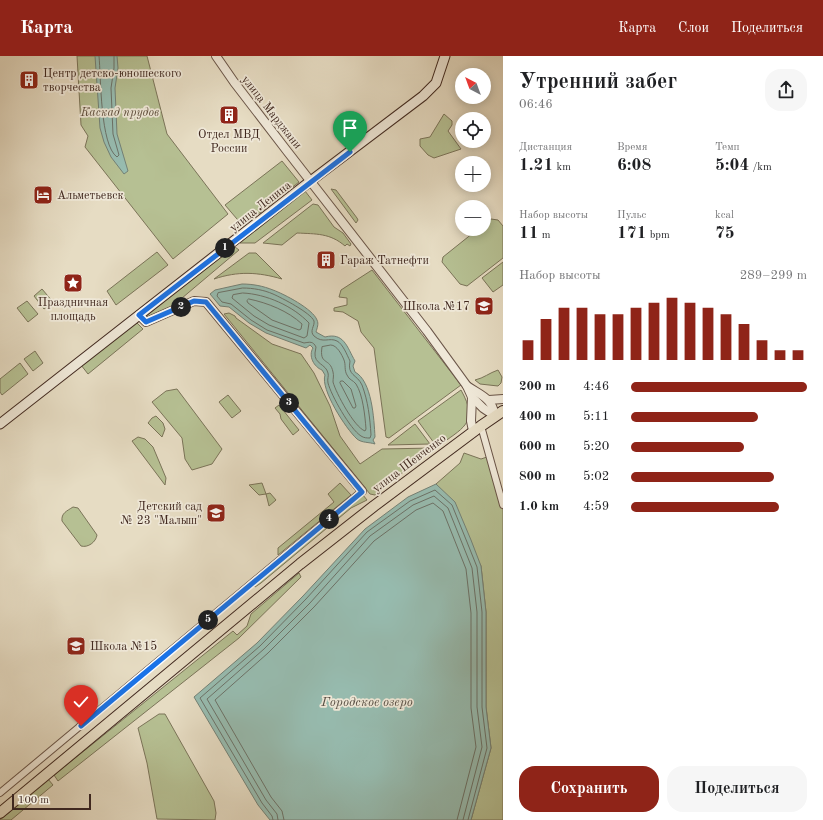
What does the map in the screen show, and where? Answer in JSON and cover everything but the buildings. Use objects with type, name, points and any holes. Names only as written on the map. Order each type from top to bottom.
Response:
[{"type":"main road","name":"улица Ленина","points":[[0,424],[432,88],[439,76],[445,56]]},
{"type":"main road","name":"улица Шевченко","points":[[0,814],[300,564],[374,506],[499,413]]},
{"type":"street","name":"улица Марджани","points":[[216,56],[234,82],[427,331],[466,386],[472,397]]},
{"type":"street","points":[[0,793],[362,492],[206,302],[194,301],[146,322],[139,315]]},
{"type":"street","points":[[466,386],[489,400],[499,413]]},
{"type":"street","points":[[472,397],[483,408],[499,413]]},
{"type":"street","points":[[472,397],[471,421],[477,428],[503,505]]},
{"type":"street","points":[[489,400],[503,399]]},
{"type":"green space","name":"Каскад прудов","points":[[77,56],[147,56],[167,134],[228,214],[173,259],[85,147],[88,136],[81,125]]},
{"type":"green space","points":[[444,114],[452,121],[452,125],[448,131],[455,141],[455,148],[461,149],[434,158],[428,155],[420,146],[420,139],[430,137]]},
{"type":"green space","points":[[282,161],[299,182],[243,226],[225,205]]},
{"type":"green space","points":[[331,189],[336,190],[357,218],[358,220],[356,223]]},
{"type":"green space","points":[[305,191],[312,200],[255,243],[240,243]]},
{"type":"green space","points":[[313,204],[318,205],[334,227],[343,233],[351,244],[350,246],[347,244],[345,246],[328,236],[297,233],[282,245],[263,243]]},
{"type":"green space","points":[[491,219],[498,220],[503,226],[503,258],[467,286],[460,284],[442,262],[443,257],[469,236],[491,236]]},
{"type":"green space","points":[[235,247],[239,250],[169,309],[147,318],[146,316],[230,249]]},
{"type":"green space","points":[[157,252],[168,265],[116,305],[107,291]]},
{"type":"green space","points":[[249,253],[256,253],[282,279],[248,273],[223,276],[214,279]]},
{"type":"green space","points":[[503,262],[503,285],[493,292],[482,278]]},
{"type":"green space","points":[[372,270],[461,385],[389,438],[386,437],[374,348],[361,332],[358,321],[343,312],[334,311],[334,308],[347,305],[347,298],[339,297],[341,290]]},
{"type":"green space","points":[[42,289],[53,302],[44,309],[34,296]]},
{"type":"green space","points":[[27,301],[38,314],[28,322],[17,308]]},
{"type":"green space","points":[[229,313],[272,344],[301,354],[314,373],[330,406],[340,436],[360,464],[382,449],[433,448],[375,495],[370,494],[224,314]]},
{"type":"green space","points":[[136,322],[143,329],[88,374],[81,365]]},
{"type":"green space","points":[[35,351],[43,363],[33,371],[24,359]]},
{"type":"green space","points":[[20,363],[28,374],[2,395],[0,392],[0,379]]},
{"type":"green space","points":[[498,370],[502,377],[501,383],[498,386],[480,384],[475,380],[481,378]]},
{"type":"green space","points":[[177,389],[222,449],[212,464],[192,470],[185,459],[182,438],[152,402],[166,391]]},
{"type":"green space","points":[[461,390],[469,411],[466,424],[461,430],[437,447],[418,421]]},
{"type":"green space","points":[[228,395],[241,411],[232,418],[219,402]]},
{"type":"green space","points":[[279,405],[299,430],[293,435],[275,408]]},
{"type":"green space","points":[[156,416],[163,423],[165,429],[162,437],[148,423]]},
{"type":"green space","points":[[415,424],[430,444],[388,445]]},
{"type":"green space","points":[[138,437],[145,439],[153,447],[166,478],[165,485],[132,441]]},
{"type":"green space","points":[[464,453],[481,459],[487,457],[503,510],[503,820],[471,820],[491,748],[486,707],[486,612],[481,566],[436,484],[460,463]]},
{"type":"green space","points":[[262,483],[266,494],[259,495],[249,485]]},
{"type":"green space","points":[[340,483],[351,495],[278,555],[278,548],[334,502],[328,494]]},
{"type":"green space","points":[[270,493],[276,500],[269,506],[266,494]]},
{"type":"green space","points":[[363,495],[367,500],[351,508],[261,583],[255,587],[253,585]]},
{"type":"green space","points":[[73,507],[78,508],[97,535],[95,540],[89,545],[81,546],[62,521],[63,514]]},
{"type":"green space","points":[[299,573],[301,577],[239,638],[58,781],[54,775],[233,631],[237,635],[247,626],[251,614]]},
{"type":"green space","points":[[159,714],[165,714],[214,801],[216,813],[215,820],[157,819],[147,763],[138,728]]},
{"type":"green space","points":[[48,779],[53,785],[11,820],[0,820]]},
{"type":"water","points":[[95,56],[117,56],[118,68],[115,88],[117,134],[128,171],[124,174],[111,157],[104,142],[100,128]]},
{"type":"water","points":[[242,284],[265,287],[291,298],[310,311],[317,320],[318,326],[316,332],[325,337],[337,337],[344,342],[355,361],[353,366],[355,372],[361,377],[369,392],[373,411],[375,437],[373,440],[375,444],[363,442],[357,439],[341,418],[326,390],[324,381],[325,375],[322,370],[314,364],[311,354],[313,348],[310,345],[306,348],[266,333],[249,323],[229,307],[220,306],[210,294],[215,290]]},
{"type":"water","name":"Городское озеро","points":[[436,484],[455,502],[471,540],[481,566],[486,612],[486,707],[491,748],[471,820],[270,820],[258,805],[194,697],[257,643],[365,529],[408,497]]},
{"type":"place","name":"Центр детско-юношеского творчества","points":[[29,80]]},
{"type":"place","name":"Отдел МВД России","points":[[229,115]]},
{"type":"place","name":"Альметьевск","points":[[43,195]]},
{"type":"place","name":"Гараж Татнефти","points":[[326,260]]},
{"type":"place","name":"Праздничная площадь","points":[[73,283]]},
{"type":"place","name":"Школа №17","points":[[484,306]]},
{"type":"place","name":"Детский сад № 23 \"Малыш\"","points":[[216,513]]},
{"type":"place","name":"Школа №15","points":[[76,646]]},
{"type":"route","points":[[81,726],[362,492],[206,302],[194,301],[146,322],[139,315],[304,186],[350,152]]}]
